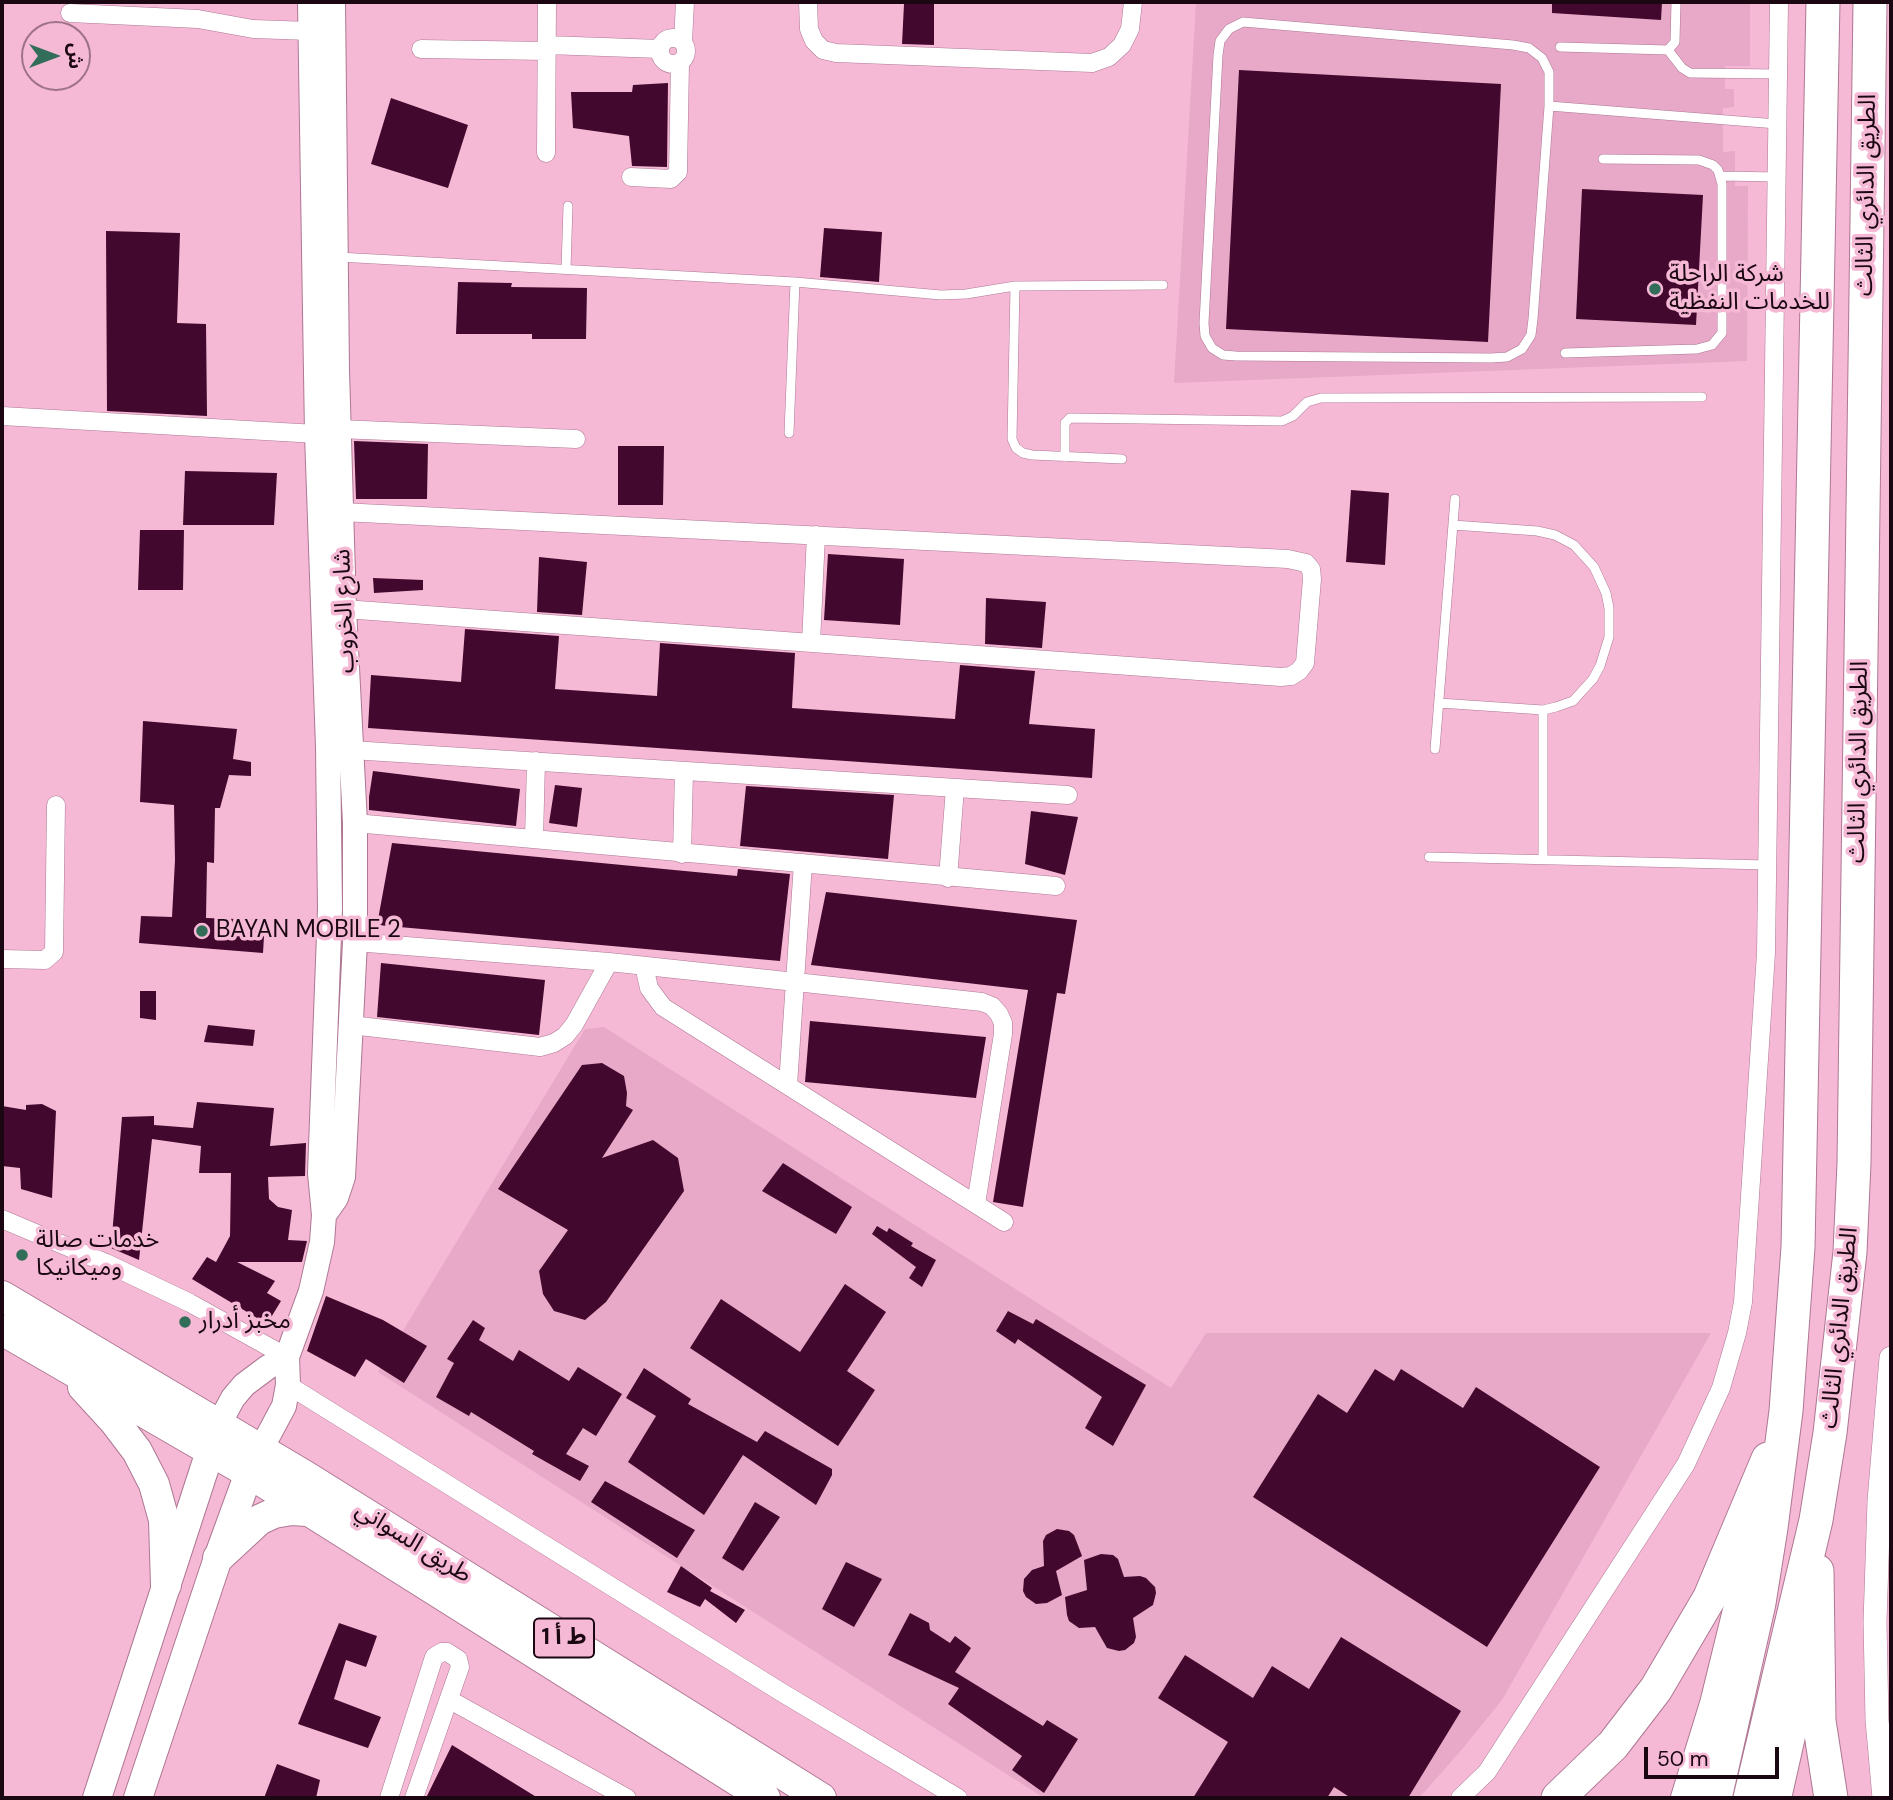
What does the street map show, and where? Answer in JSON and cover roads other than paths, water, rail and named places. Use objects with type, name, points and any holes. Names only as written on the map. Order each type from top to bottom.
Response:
[{"type":"highway","name":"الطريق الدائري الثالث","points":[[1716,1798],[1759,1603],[1786,1411],[1798,1247],[1823,2]]},
{"type":"highway","name":"الطريق الدائري الثالث","points":[[1776,1798],[1790,1736],[1815,1520],[1841,1345],[1850,1252],[1854,1163],[1870,2]]},
{"type":"highway","name":"طريق السواني","points":[[2,1296],[214,1437],[821,1798]]},
{"type":"highway","name":"طريق السواني","points":[[2,1330],[59,1362],[214,1437]]},
{"type":"highway","points":[[59,1362],[115,1422],[137,1451],[154,1484],[164,1520],[166,1585]]},
{"type":"highway","name":"الطريق الدائري الثالث","points":[[1686,1798],[1722,1678],[1786,1411]]},
{"type":"highway","points":[[1558,1798],[1613,1745],[1656,1689],[1715,1585],[1786,1411]]},
{"type":"highway","name":"طريق السواني","points":[[255,1461],[307,1511],[765,1798]]},
{"type":"highway","points":[[218,1558],[259,1520],[274,1513],[307,1511]]},
{"type":"highway","name":"الطريق الدائري الثالث","points":[[1750,1798],[1815,1520]]},
{"type":"highway","points":[[1815,1520],[1819,1721],[1831,1798]]},
{"type":"main road","name":"شارع الخروب","points":[[255,1461],[280,1415],[288,1385],[287,1357],[311,1291],[324,1215],[320,1173],[330,908],[327,734],[328,431],[310,2]]},
{"type":"main road","name":"شارع الخروب","points":[[324,1215],[337,1198],[343,1177],[355,942],[355,823],[341,512],[328,431],[337,257],[333,2]]},
{"type":"main road","points":[[330,908],[355,909]]},
{"type":"main road","points":[[97,1798],[214,1437],[233,1398],[244,1385],[255,1375],[287,1357]]},
{"type":"main road","points":[[138,1798],[218,1558],[255,1461]]},
{"type":"street","points":[[546,153],[547,2]]},
{"type":"street","points":[[631,177],[671,179],[678,172],[680,63],[686,53],[683,42],[685,2]]},
{"type":"street","points":[[807,2],[809,29],[814,41],[823,50],[836,53],[1084,63],[1093,63],[1109,57],[1122,45],[1130,29],[1133,2]]},
{"type":"street","points":[[1460,1798],[1487,1772],[1679,1476],[1710,1415],[1730,1361],[1743,1302],[1766,953],[1779,2]]},
{"type":"street","points":[[70,13],[198,19],[253,29],[310,31]]},
{"type":"street","points":[[680,63],[674,65],[663,61],[660,49],[666,40],[678,38],[683,42]]},
{"type":"street","points":[[421,49],[660,49]]},
{"type":"street","points":[[2,416],[576,439]]},
{"type":"street","points":[[341,512],[1288,559],[1306,563],[1311,569],[1312,579],[1305,663],[1300,671],[1291,676],[344,609]]},
{"type":"street","points":[[811,643],[816,535]]},
{"type":"street","points":[[351,750],[1068,795]]},
{"type":"street","points":[[534,839],[536,761]]},
{"type":"street","points":[[682,854],[684,771]]},
{"type":"street","points":[[948,878],[955,788]]},
{"type":"street","points":[[2,959],[45,960],[54,951],[57,805]]},
{"type":"street","points":[[355,823],[1056,886]]},
{"type":"street","points":[[788,1085],[803,863]]},
{"type":"street","points":[[355,942],[609,962],[982,1002],[992,1006],[1003,1023],[1003,1034],[976,1204]]},
{"type":"street","points":[[351,1025],[540,1047],[554,1044],[569,1030],[609,962]]},
{"type":"street","points":[[644,966],[649,988],[663,1007],[1004,1222]]},
{"type":"street","points":[[2,1219],[191,1303],[287,1357]]},
{"type":"street","points":[[1884,1798],[1877,1720],[1875,1622],[1879,1501],[1891,1358]]},
{"type":"street","points":[[288,1385],[781,1692],[958,1798]]},
{"type":"street","points":[[389,1798],[434,1657],[442,1652],[455,1656],[460,1663],[450,1700],[414,1798]]},
{"type":"street","points":[[450,1700],[627,1798]]},
{"type":"lane","points":[[1668,50],[1675,42],[1676,2]]},
{"type":"lane","points":[[1243,22],[1529,48],[1542,58],[1549,72],[1549,106],[1533,319],[1531,335],[1522,349],[1507,357],[1478,358],[1236,356],[1223,355],[1212,348],[1205,336],[1204,323],[1218,55],[1220,41],[1229,29],[1243,22]]},
{"type":"lane","points":[[1560,47],[1668,50]]},
{"type":"lane","points":[[1668,50],[1682,68],[1690,73],[1778,74]]},
{"type":"lane","points":[[1549,106],[1777,124]]},
{"type":"lane","points":[[1564,353],[1697,349],[1712,345],[1718,340],[1724,325],[1721,176],[1713,164],[1699,160],[1603,159]]},
{"type":"lane","points":[[1721,176],[1777,177]]},
{"type":"lane","points":[[566,269],[568,206]]},
{"type":"lane","points":[[337,257],[795,282],[941,295],[976,293],[1015,286],[1163,285]]},
{"type":"lane","points":[[789,433],[795,282]]},
{"type":"lane","points":[[1015,286],[1012,439],[1016,448],[1023,453],[1122,459]]},
{"type":"lane","points":[[1065,457],[1065,423],[1070,418],[1282,421],[1293,416],[1307,402],[1330,398],[1702,397]]},
{"type":"lane","points":[[1435,750],[1455,499]]},
{"type":"lane","points":[[1439,703],[1543,710],[1573,701],[1584,691],[1600,666],[1608,644],[1610,622],[1601,580],[1580,550],[1555,535],[1537,531],[1453,525]]},
{"type":"lane","points":[[1543,710],[1543,859]]},
{"type":"lane","points":[[1429,857],[1767,865]]},
{"type":"place","name":"شركة الراحلة للخدمات النفظية","points":[[1655,289]]},
{"type":"place","name":"BAYAN MOBILE 2","points":[[202,931]]},
{"type":"place","name":"خدمات صالة وميكانيكا","points":[[22,1255]]},
{"type":"place","name":"مخبز أدرار","points":[[185,1322]]}]
